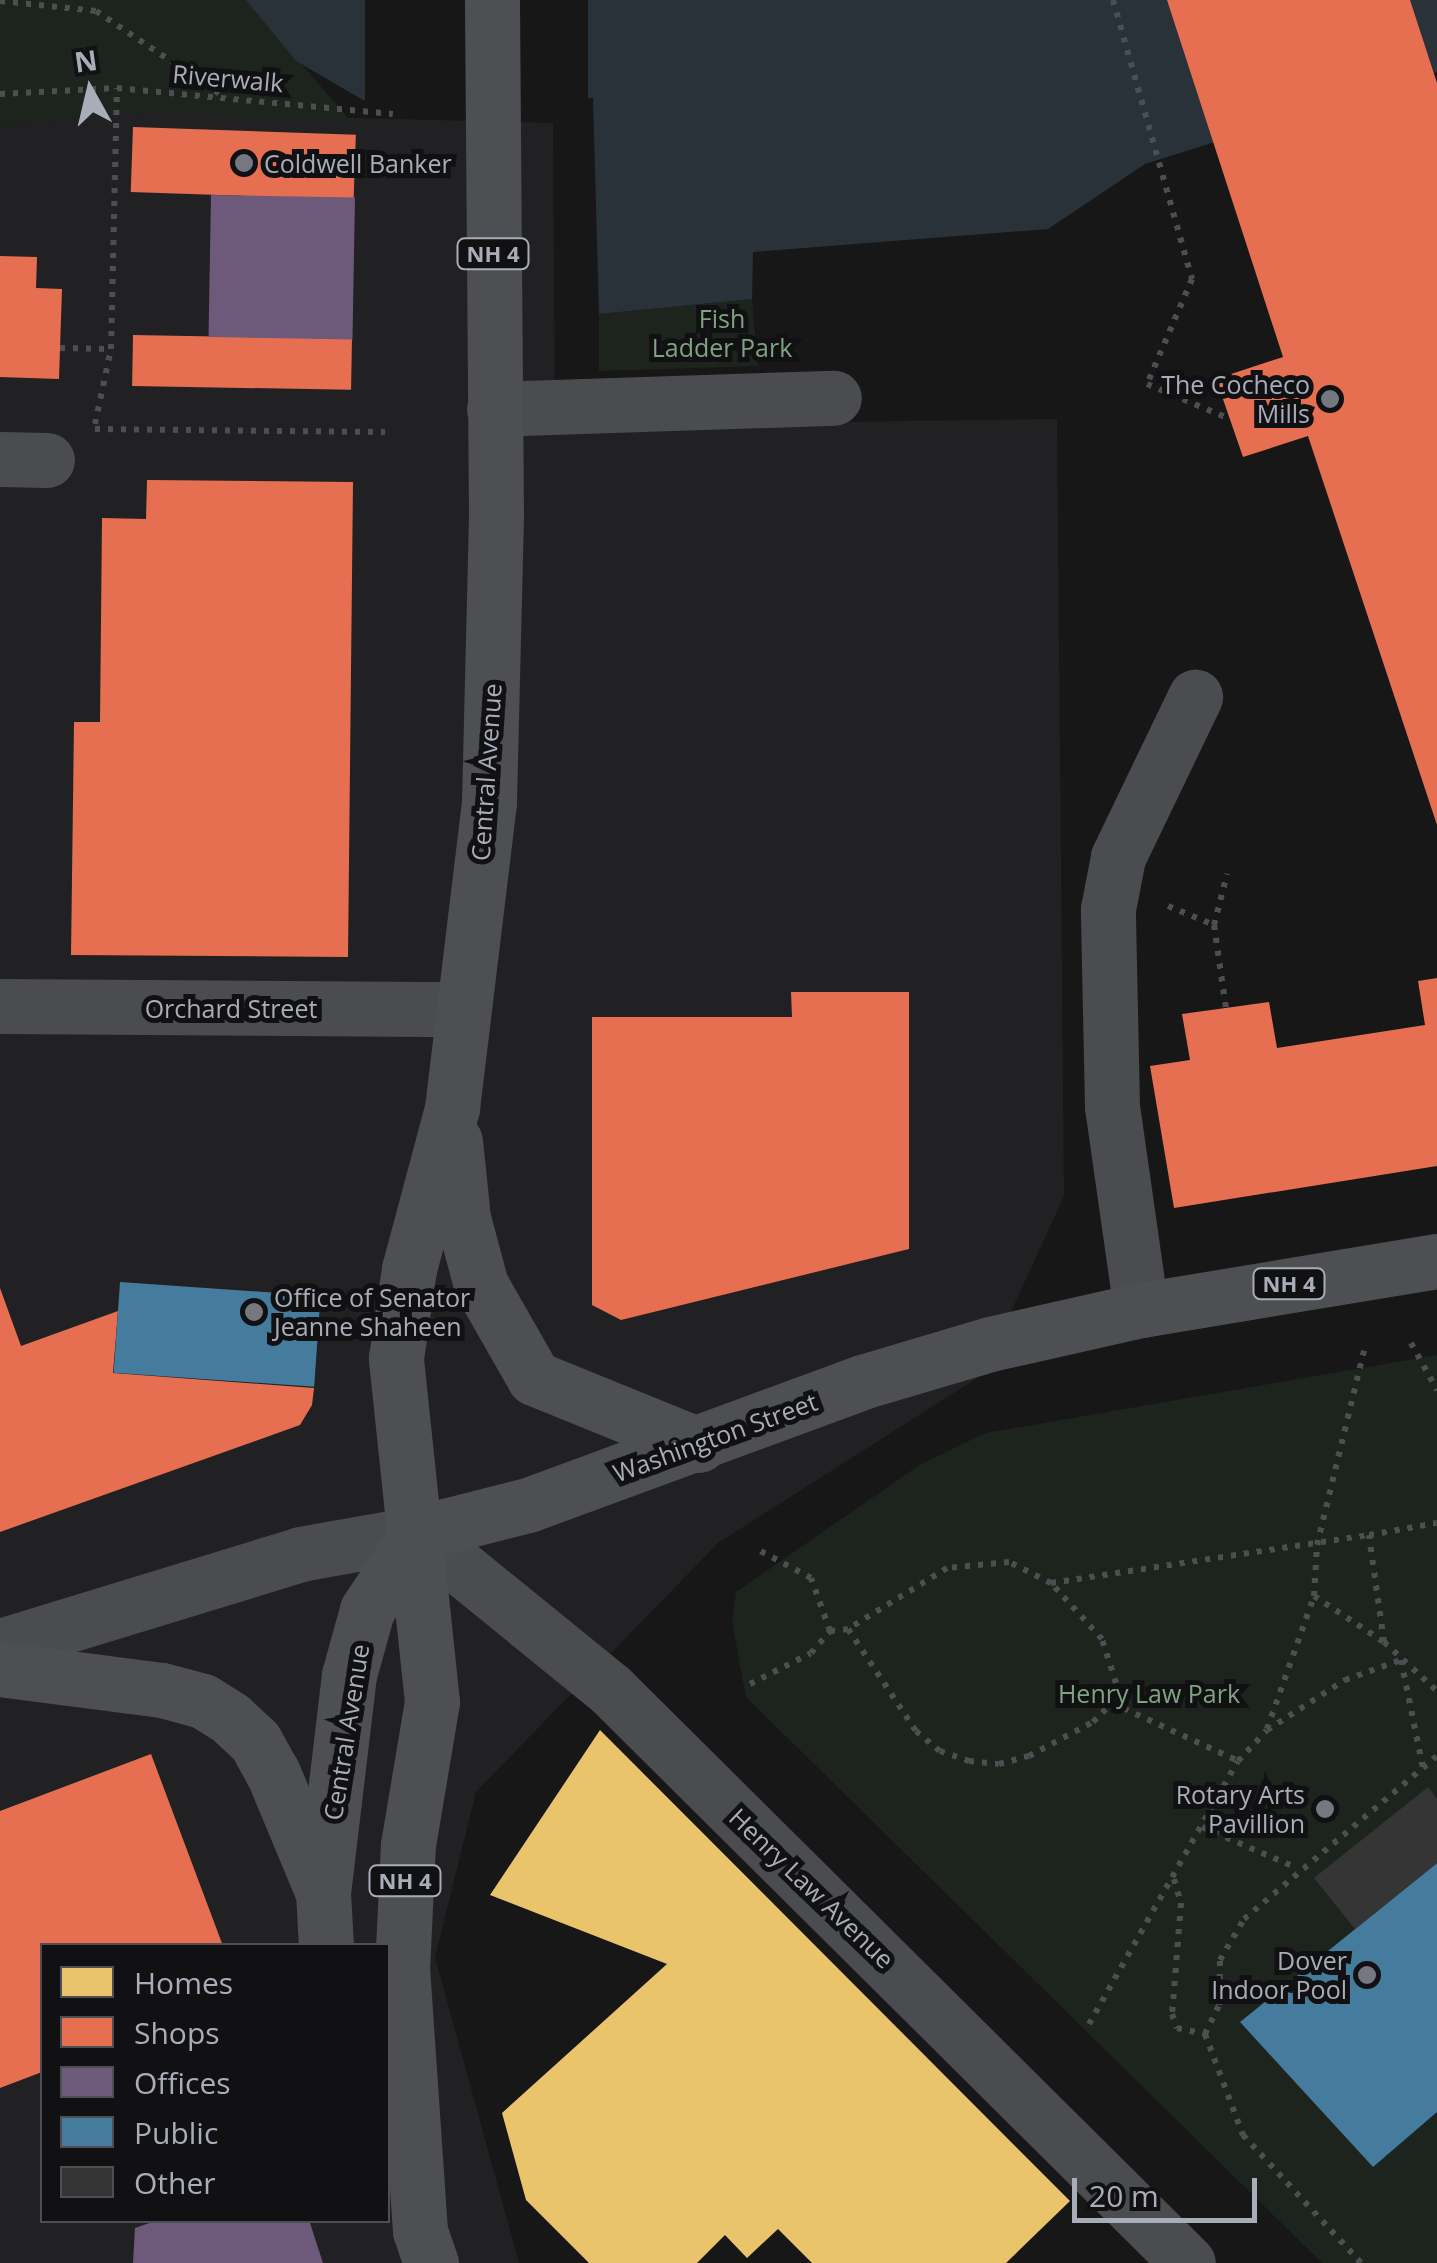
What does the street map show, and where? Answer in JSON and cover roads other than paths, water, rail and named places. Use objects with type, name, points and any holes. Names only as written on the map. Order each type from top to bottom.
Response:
[{"type":"main road","name":"Central Avenue","points":[[426,2247],[402,1970],[408,1845],[432,1702],[418,1533],[399,1432],[396,1358],[409,1269],[452,1108],[488,802],[494,409],[492,0]]},
{"type":"main road","points":[[452,1108],[463,1218],[482,1285],[534,1378],[699,1445]]},
{"type":"main road","name":"Washington Street","points":[[418,1533],[528,1505],[862,1382],[1141,1310],[1437,1261]]},
{"type":"main road","name":"Central Avenue","points":[[325,1920],[349,1674],[367,1610],[418,1533]]},
{"type":"main road","points":[[0,1669],[162,1690],[203,1701],[230,1718],[255,1741],[272,1773],[325,1920]]},
{"type":"main road","name":"Central Avenue","points":[[390,2183],[426,2247]]},
{"type":"street","points":[[494,409],[834,398]]},
{"type":"street","points":[[1141,1310],[1112,1106],[1108,909],[1118,857],[1195,697]]},
{"type":"street","name":"Orchard Street","points":[[0,1006],[462,1009]]},
{"type":"street","name":"Washington Street","points":[[0,1646],[300,1554],[418,1533]]},
{"type":"street","name":"Henry Law Avenue","points":[[418,1533],[611,1690],[1188,2263]]},
{"type":"place","name":"Coldwell Banker","points":[[244,163]]},
{"type":"place","name":"The Cocheco Mills","points":[[1330,399]]},
{"type":"place","name":"Office of Senator Jeanne Shaheen","points":[[254,1312]]},
{"type":"place","name":"Rotary Arts Pavillion","points":[[1325,1809]]},
{"type":"place","name":"Dover Indoor Pool","points":[[1367,1975]]},
{"type":"park label","name":"Fish Ladder Park","points":[[722,334]]},
{"type":"park label","name":"Henry Law Park","points":[[1149,1693]]}]
